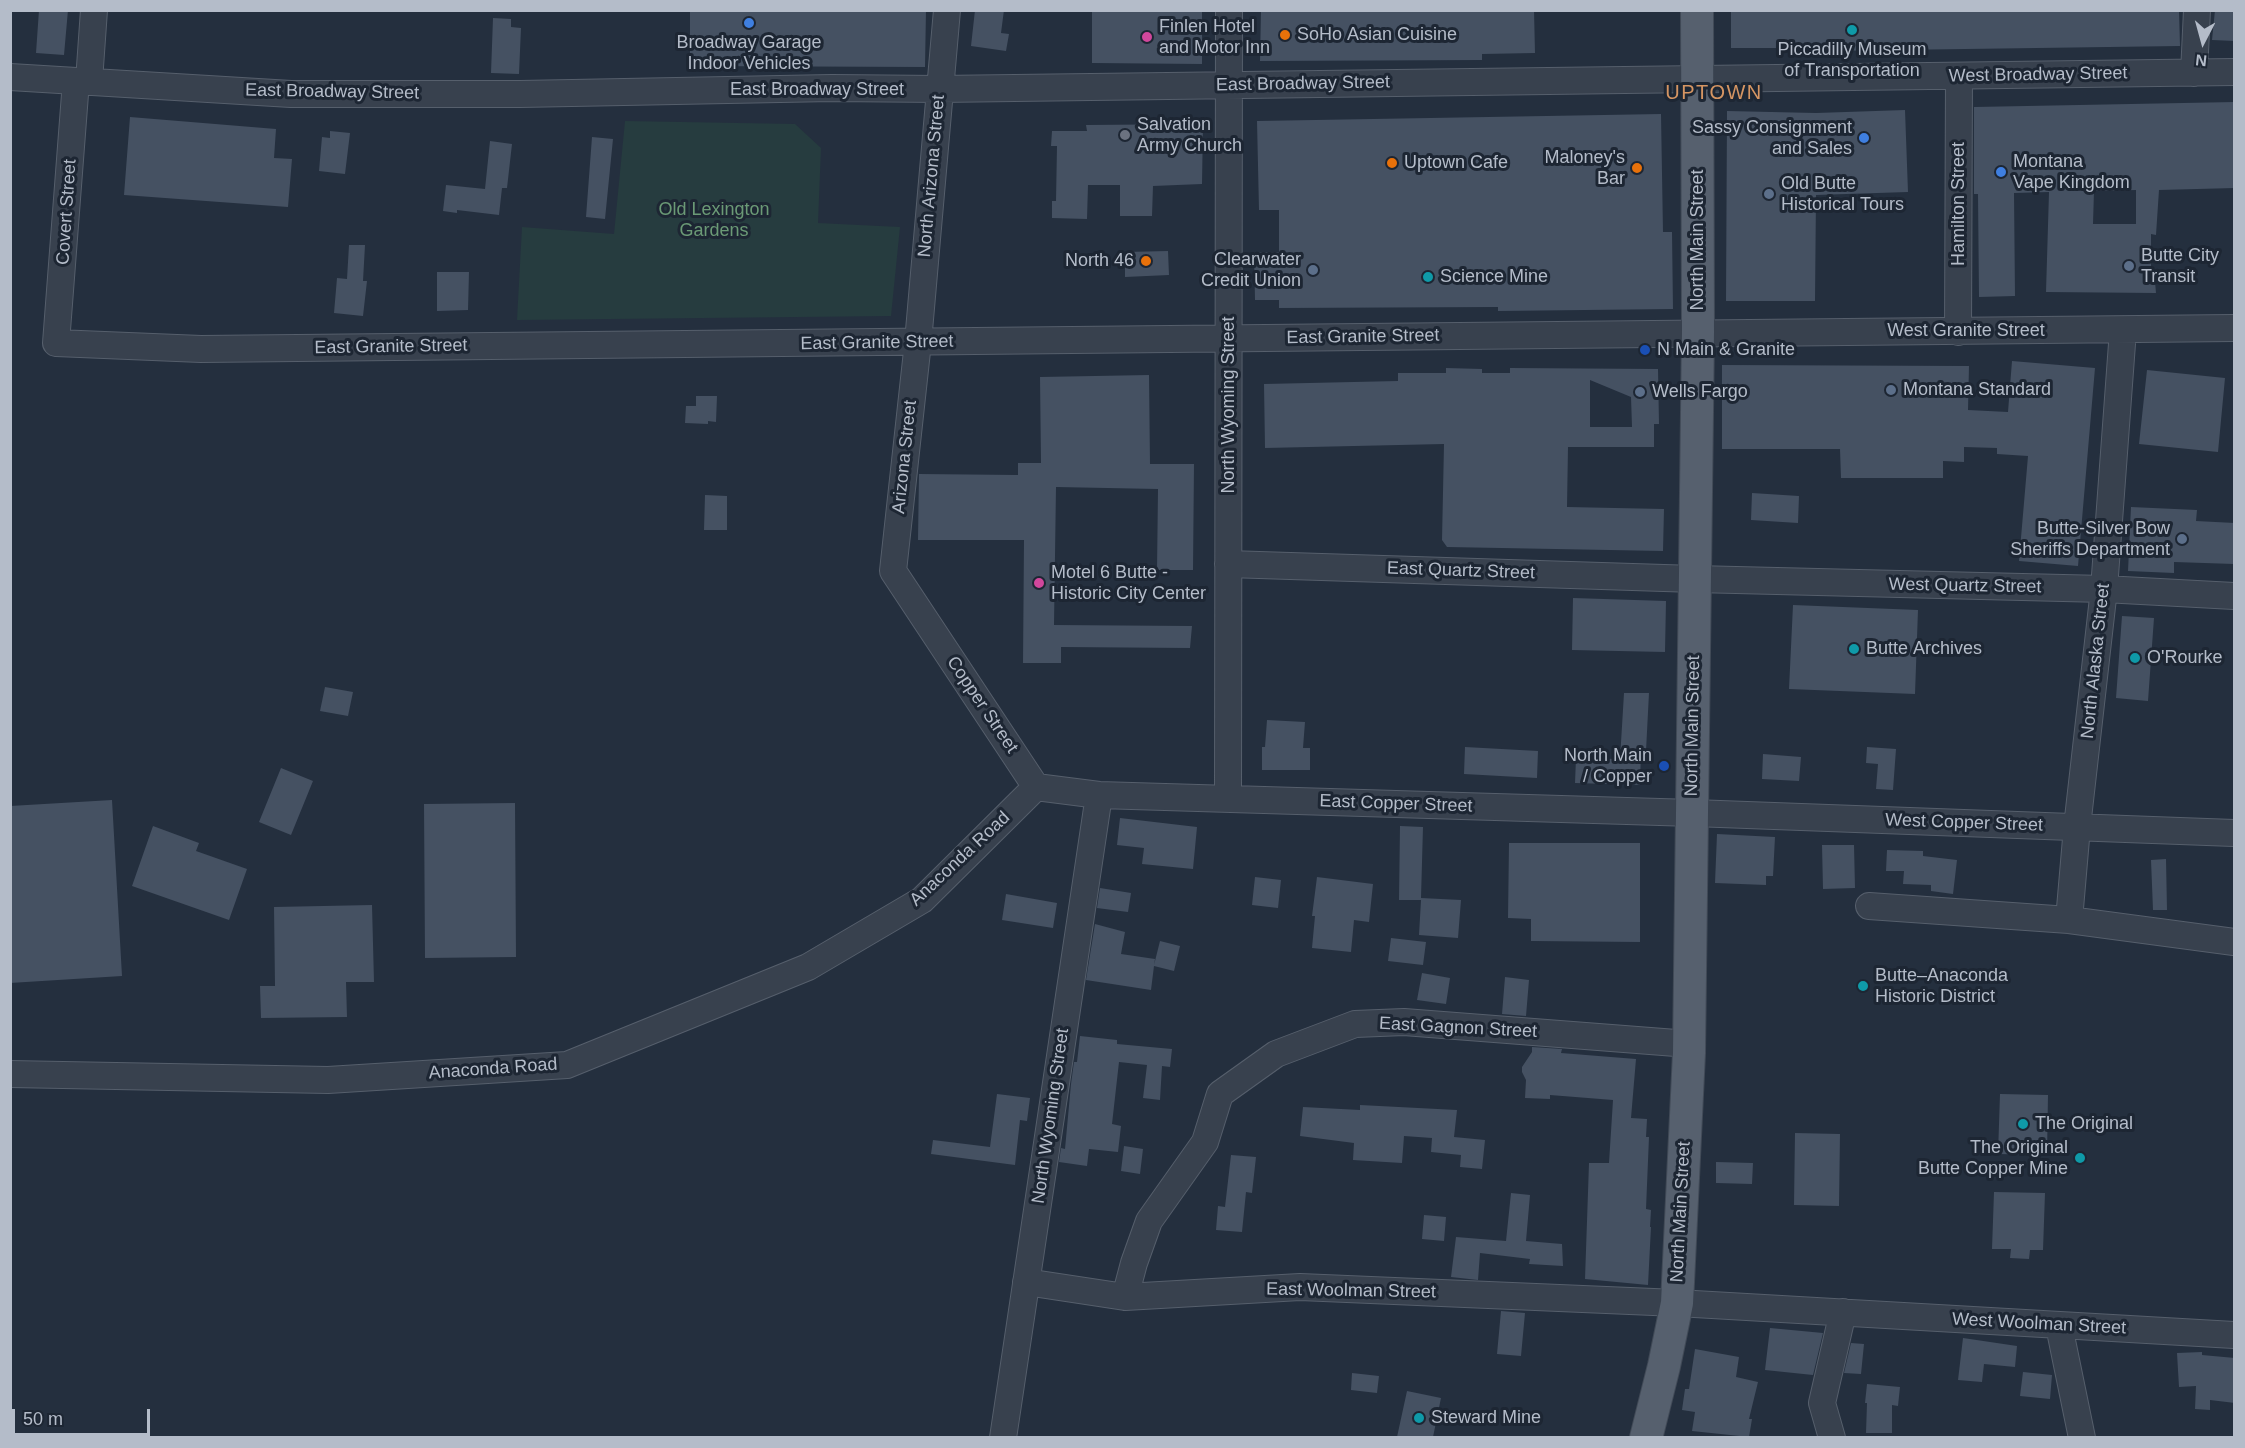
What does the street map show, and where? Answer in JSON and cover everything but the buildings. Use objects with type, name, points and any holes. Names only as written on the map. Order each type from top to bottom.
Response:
[{"type":"main road","name":"North Main Street","points":[[1646,1437],[1677,1303],[1689,1044],[1698,332],[1697,10]]},
{"type":"street","name":"Covert Street","points":[[56,343],[82,81],[94,10]]},
{"type":"street","name":"North Arizona Street","points":[[918,342],[948,10]]},
{"type":"street","name":"North Wyoming Street","points":[[1228,799],[1229,10]]},
{"type":"street","points":[[2194,73],[2197,10]]},
{"type":"street","name":"West Broadway Street","points":[[1697,79],[2235,72]]},
{"type":"street","name":"Hamilton Street","points":[[1958,332],[1959,76]]},
{"type":"street","name":"East Broadway Street","points":[[10,77],[291,94],[509,94],[832,88],[939,90],[1697,79]]},
{"type":"street","name":"West Granite Street","points":[[1698,332],[1958,332],[2235,328]]},
{"type":"street","name":"North Alaska Street","points":[[2069,920],[2077,827],[2104,589],[2123,330]]},
{"type":"street","name":"East Granite Street","points":[[56,343],[201,349],[1698,332]]},
{"type":"street","name":"Arizona Street","points":[[893,571],[918,342]]},
{"type":"street","name":"East Quartz Street","points":[[1228,564],[1695,579]]},
{"type":"street","name":"Copper Street","points":[[893,571],[1036,787]]},
{"type":"street","name":"West Quartz Street","points":[[1695,579],[2104,589],[2235,597]]},
{"type":"street","points":[[1036,787],[1099,795]]},
{"type":"street","name":"Anaconda Road","points":[[10,1074],[328,1080],[567,1065],[808,967],[922,900],[1036,787]]},
{"type":"street","name":"North Wyoming Street","points":[[1003,1437],[1099,795]]},
{"type":"street","name":"East Copper Street","points":[[1099,795],[1692,813]]},
{"type":"street","name":"West Copper Street","points":[[1692,813],[2235,833]]},
{"type":"street","points":[[1869,906],[2069,920],[2235,942]]},
{"type":"street","name":"East Gagnon Street","points":[[1125,1297],[1149,1221],[1205,1142],[1220,1094],[1276,1054],[1355,1024],[1386,1023],[1689,1044]]},
{"type":"street","name":"East Woolman Street","points":[[1026,1282],[1125,1297],[1300,1287],[1677,1303]]},
{"type":"street","name":"West Woolman Street","points":[[1677,1303],[2235,1335]]},
{"type":"street","points":[[1832,1437],[1822,1403],[1843,1312]]},
{"type":"street","points":[[2059,1326],[2082,1437]]},
{"type":"green space","name":"Old Lexington Gardens","points":[[625,121],[795,124],[821,148],[818,223],[900,227],[891,316],[517,320],[522,227],[614,234]]},
{"type":"place","name":"Broadway Garage Indoor Vehicles","points":[[749,23]]},
{"type":"place","name":"Piccadilly Museum of Transportation","points":[[1852,30]]},
{"type":"place","name":"SoHo Asian Cuisine","points":[[1285,35]]},
{"type":"place","name":"Finlen Hotel and Motor Inn","points":[[1147,37]]},
{"type":"place","name":"Salvation Army Church","points":[[1125,135]]},
{"type":"place","name":"Sassy Consignment and Sales","points":[[1864,138]]},
{"type":"place","name":"Uptown Cafe","points":[[1392,163]]},
{"type":"place","name":"Maloney's Bar","points":[[1637,168]]},
{"type":"place","name":"Montana Vape Kingdom","points":[[2001,172]]},
{"type":"place","name":"Old Butte Historical Tours","points":[[1769,194]]},
{"type":"place","name":"North 46","points":[[1146,261]]},
{"type":"place","name":"Butte City Transit","points":[[2129,266]]},
{"type":"place","name":"Clearwater Credit Union","points":[[1313,270]]},
{"type":"place","name":"Science Mine","points":[[1428,277]]},
{"type":"place","name":"N Main & Granite","points":[[1645,350]]},
{"type":"place","name":"Montana Standard","points":[[1891,390]]},
{"type":"place","name":"Wells Fargo","points":[[1640,392]]},
{"type":"place","name":"Butte-Silver Bow Sheriffs Department","points":[[2182,539]]},
{"type":"place","name":"Motel 6 Butte - Historic City Center","points":[[1039,583]]},
{"type":"place","name":"Butte Archives","points":[[1854,649]]},
{"type":"place","name":"O'Rourke","points":[[2135,658]]},
{"type":"place","name":"North Main / Copper","points":[[1664,766]]},
{"type":"place","name":"Butte–Anaconda Historic District","points":[[1863,986]]},
{"type":"place","name":"The Original","points":[[2023,1124]]},
{"type":"place","name":"The Original Butte Copper Mine","points":[[2080,1158]]},
{"type":"place","name":"Steward Mine","points":[[1419,1418]]},
{"type":"district","name":"UPTOWN","points":[[1714,93]]}]
